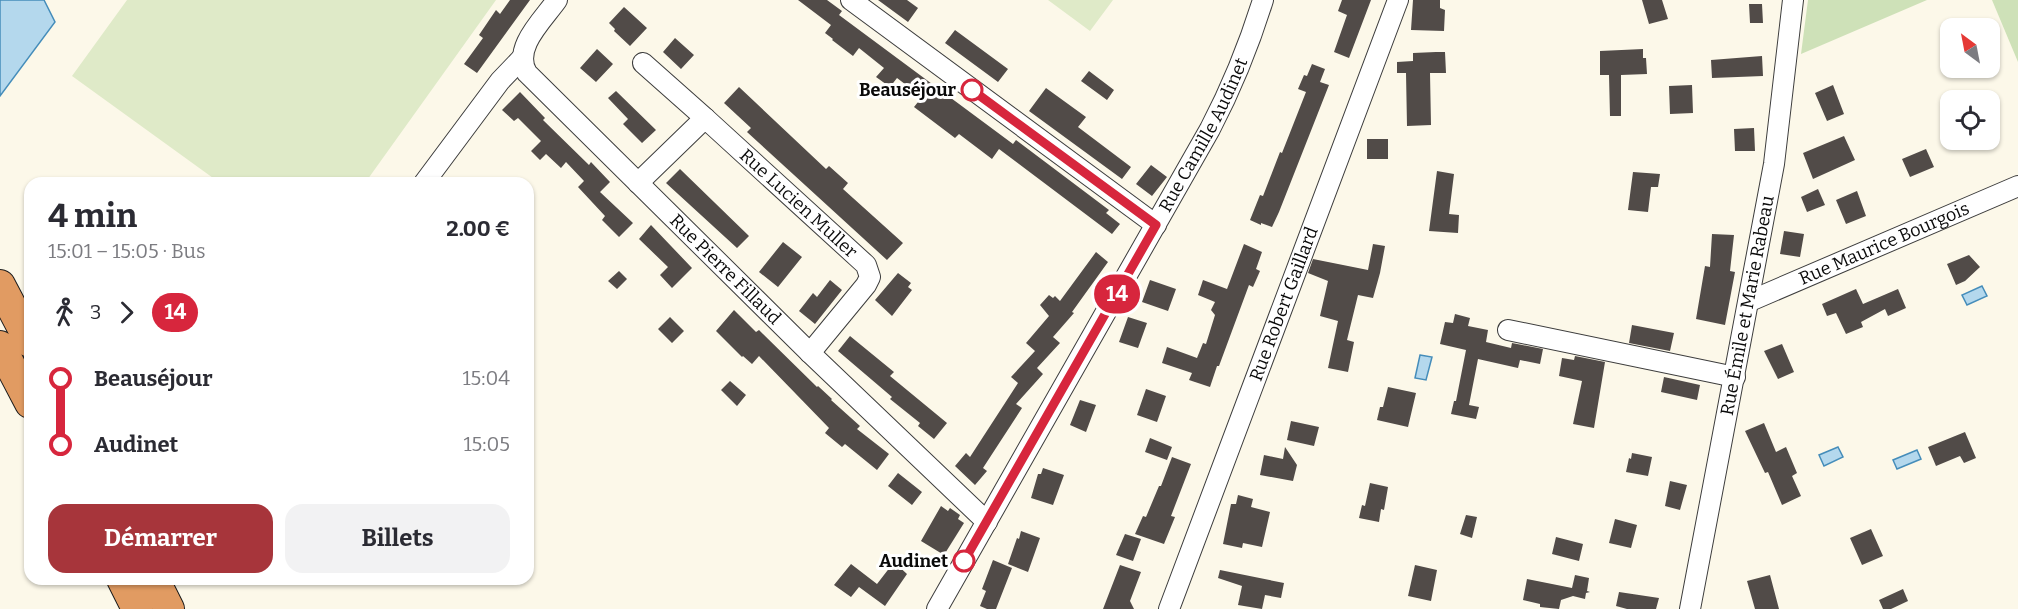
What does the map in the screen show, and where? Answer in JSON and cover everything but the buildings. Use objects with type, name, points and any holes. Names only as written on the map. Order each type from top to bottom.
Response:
[{"type":"highway","points":[[0,285],[24,331]]},
{"type":"highway","points":[[0,346],[24,392]]},
{"type":"highway","points":[[125,585],[137,609]]},
{"type":"highway","points":[[157,585],[169,609]]},
{"type":"street","points":[[428,177],[500,81],[522,58],[526,43],[557,0]]},
{"type":"street","points":[[851,0],[1156,225]]},
{"type":"street","name":"Rue Camille Audinet","points":[[937,609],[1232,87],[1251,41],[1263,0]]},
{"type":"street","name":"Rue Robert Gaillard","points":[[1169,609],[1398,0]]},
{"type":"street","name":"Rue Émile et Marie Rabeau","points":[[1690,609],[1750,301],[1774,164],[1793,0]]},
{"type":"street","name":"Rue Pierre Fillaud","points":[[522,58],[527,73],[810,353],[987,522]]},
{"type":"street","name":"Rue Lucien Muller","points":[[643,63],[869,270],[870,277],[866,285],[810,353]]},
{"type":"street","points":[[638,183],[705,118]]},
{"type":"street","name":"Rue Maurice Bourgois","points":[[1750,301],[2018,186]]},
{"type":"street","points":[[1508,330],[1735,377]]},
{"type":"green space","points":[[127,0],[496,0],[369,177],[212,177],[72,76]]},
{"type":"green space","points":[[1048,0],[1113,0],[1090,31]]},
{"type":"green space","points":[[1808,0],[1927,0],[1801,54]]},
{"type":"green space","points":[[1992,0],[2018,0],[2018,62],[2000,18]]},
{"type":"water","points":[[0,0],[44,0],[55,22],[0,96]]},
{"type":"water","points":[[1982,286],[1987,296],[1967,305],[1962,295]]},
{"type":"water","points":[[1420,355],[1432,357],[1426,380],[1415,378]]},
{"type":"water","points":[[1838,447],[1843,457],[1824,466],[1819,455]]},
{"type":"water","points":[[1917,450],[1921,459],[1897,469],[1893,460]]},
{"type":"bus line","name":"14","points":[[964,561],[1156,225],[972,90]]},
{"type":"place","name":"Beauséjour","points":[[972,90]]},
{"type":"place","name":"Audinet","points":[[964,561]]}]
